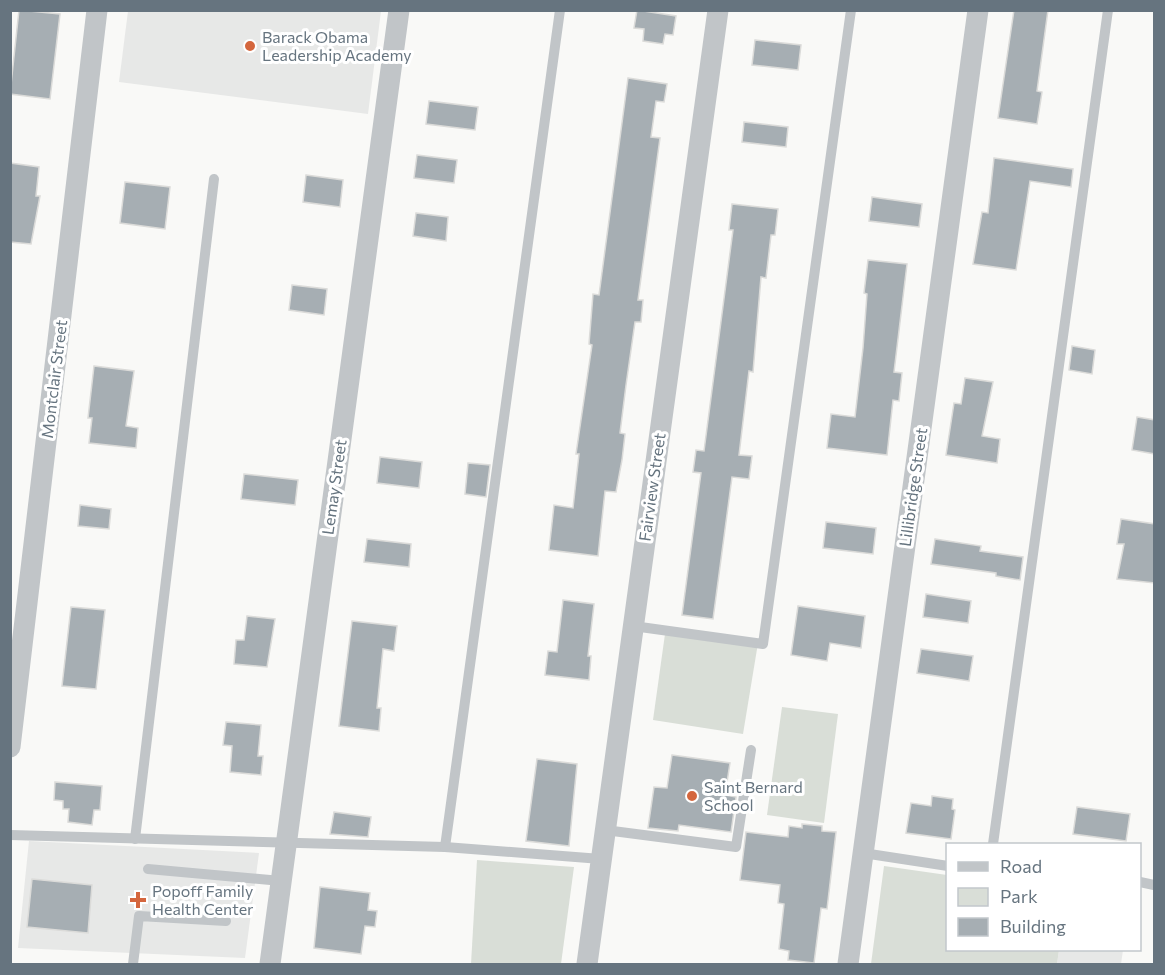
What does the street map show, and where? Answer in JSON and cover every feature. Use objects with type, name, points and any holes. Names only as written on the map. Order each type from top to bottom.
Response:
[{"type":"street","name":"Montclair Street","points":[[10,747],[97,10]]},
{"type":"street","name":"Lemay Street","points":[[270,964],[399,10]]},
{"type":"street","name":"Fairview Street","points":[[587,964],[718,10]]},
{"type":"street","name":"Lillibridge Street","points":[[848,964],[978,10]]},
{"type":"lane","points":[[445,847],[560,10]]},
{"type":"lane","points":[[633,626],[764,644],[851,10]]},
{"type":"lane","points":[[993,843],[1108,10]]},
{"type":"lane","points":[[135,839],[214,178]]},
{"type":"lane","points":[[605,830],[736,847],[751,750]]},
{"type":"lane","points":[[10,834],[445,847],[601,859]]},
{"type":"lane","points":[[863,853],[946,866]]},
{"type":"lane","points":[[148,869],[281,881]]},
{"type":"lane","points":[[133,964],[139,916],[226,921]]},
{"type":"shaded area","name":"Barack Obama Leadership Academy","points":[[128,11],[381,11],[368,114],[119,82]]},
{"type":"shaded area","name":"Popoff Family Health Center","points":[[29,841],[259,853],[245,958],[18,948]]},
{"type":"shaded area","points":[[1059,951],[1123,951],[1121,964],[1057,964]]},
{"type":"green space","points":[[665,634],[758,643],[743,734],[653,720]]},
{"type":"green space","points":[[782,707],[838,714],[824,823],[767,815]]},
{"type":"green space","points":[[477,860],[574,867],[561,964],[471,964]]},
{"type":"green space","points":[[884,866],[946,875],[946,951],[1059,951],[1057,964],[871,964]]},
{"type":"building","points":[[19,10],[60,14],[50,99],[10,94]]},
{"type":"building","points":[[637,10],[676,16],[673,35],[665,34],[663,44],[643,41],[644,29],[634,28]]},
{"type":"building","points":[[1014,10],[1048,10],[1037,91],[1042,92],[1037,124],[998,118]]},
{"type":"building","points":[[755,40],[801,45],[798,70],[752,65]]},
{"type":"building","points":[[628,78],[667,84],[664,102],[656,101],[651,137],[660,138],[638,300],[643,300],[641,322],[635,322],[620,433],[625,434],[622,460],[616,492],[605,491],[598,556],[549,550],[554,505],[573,508],[579,454],[576,454],[592,345],[589,344],[593,294],[599,295]]},
{"type":"building","points":[[429,101],[478,107],[475,130],[426,124]]},
{"type":"building","points":[[744,122],[788,127],[786,147],[742,142]]},
{"type":"building","points":[[417,155],[457,160],[454,183],[414,178]]},
{"type":"building","points":[[994,158],[1073,169],[1071,187],[1030,181],[1016,270],[973,264],[982,212],[988,213]]},
{"type":"building","points":[[10,163],[39,167],[36,196],[40,196],[31,244],[10,242]]},
{"type":"building","points":[[306,175],[343,180],[340,207],[303,202]]},
{"type":"building","points":[[125,182],[170,187],[165,229],[120,223]]},
{"type":"building","points":[[872,197],[922,204],[919,227],[869,221]]},
{"type":"building","points":[[732,204],[778,209],[775,235],[771,235],[766,278],[761,277],[753,372],[749,371],[739,455],[752,456],[749,479],[732,477],[713,619],[682,615],[701,473],[693,472],[696,450],[704,451],[733,230],[729,230]]},
{"type":"building","points":[[416,213],[448,217],[446,241],[413,236]]},
{"type":"building","points":[[868,260],[907,264],[894,372],[902,373],[899,401],[893,400],[887,455],[827,448],[831,414],[855,417],[863,348],[867,294],[864,293]]},
{"type":"building","points":[[292,285],[327,289],[324,315],[289,310]]},
{"type":"building","points":[[1072,346],[1095,350],[1092,374],[1069,370]]},
{"type":"building","points":[[94,366],[134,371],[126,426],[138,428],[136,448],[89,443],[92,418],[88,418]]},
{"type":"building","points":[[965,378],[993,382],[982,436],[1000,439],[997,463],[946,455],[954,403],[961,404]]},
{"type":"building","points":[[1137,417],[1155,420],[1155,454],[1132,450]]},
{"type":"building","points":[[380,457],[422,462],[419,488],[377,483]]},
{"type":"building","points":[[468,463],[490,465],[486,497],[465,494]]},
{"type":"building","points":[[244,474],[298,480],[295,505],[241,499]]},
{"type":"building","points":[[80,505],[111,509],[109,529],[78,526]]},
{"type":"building","points":[[1121,519],[1155,524],[1155,583],[1117,579],[1124,544],[1117,544]]},
{"type":"building","points":[[826,522],[876,528],[873,554],[823,548]]},
{"type":"building","points":[[367,539],[411,544],[409,567],[364,562]]},
{"type":"building","points":[[935,539],[981,546],[980,551],[1023,557],[1020,580],[996,576],[996,573],[931,564]]},
{"type":"building","points":[[926,594],[971,601],[968,623],[923,617]]},
{"type":"building","points":[[563,600],[594,604],[588,656],[591,656],[589,680],[545,675],[548,651],[557,652]]},
{"type":"building","points":[[798,606],[865,616],[861,648],[830,643],[827,661],[791,655]]},
{"type":"building","points":[[71,607],[105,610],[96,689],[62,686]]},
{"type":"building","points":[[247,616],[275,619],[267,667],[234,664],[236,640],[244,640]]},
{"type":"building","points":[[352,621],[397,626],[394,651],[383,649],[377,708],[381,708],[379,731],[339,726]]},
{"type":"building","points":[[921,649],[973,656],[969,681],[917,673]]},
{"type":"building","points":[[226,722],[261,725],[258,756],[263,756],[261,775],[230,772],[232,746],[223,745]]},
{"type":"building","name":"Saint Bernard School","points":[[672,755],[730,763],[725,795],[736,797],[731,832],[679,825],[678,831],[648,828],[654,787],[667,788]]},
{"type":"building","points":[[537,759],[577,764],[569,846],[526,841]]},
{"type":"building","points":[[55,782],[102,786],[100,810],[94,810],[92,825],[68,822],[69,809],[63,809],[63,801],[54,800]]},
{"type":"building","points":[[932,796],[953,799],[952,809],[955,810],[951,839],[906,833],[911,803],[931,806]]},
{"type":"building","points":[[1077,807],[1130,814],[1126,841],[1073,834]]},
{"type":"building","points":[[334,812],[371,817],[368,837],[330,834]]},
{"type":"building","points":[[802,824],[822,826],[822,831],[836,832],[827,909],[821,908],[814,963],[788,960],[789,951],[779,949],[784,904],[778,903],[780,885],[740,880],[746,832],[788,837],[789,826],[802,828]]},
{"type":"building","points":[[32,879],[92,885],[88,933],[27,927]]},
{"type":"building","points":[[320,887],[370,893],[368,910],[377,911],[375,927],[365,926],[361,954],[314,948]]},
{"type":"place","name":"Barack Obama Leadership Academy","points":[[250,46]]},
{"type":"place","name":"Saint Bernard School","points":[[692,796]]},
{"type":"place","name":"Popoff Family Health Center","points":[[138,900]]}]
